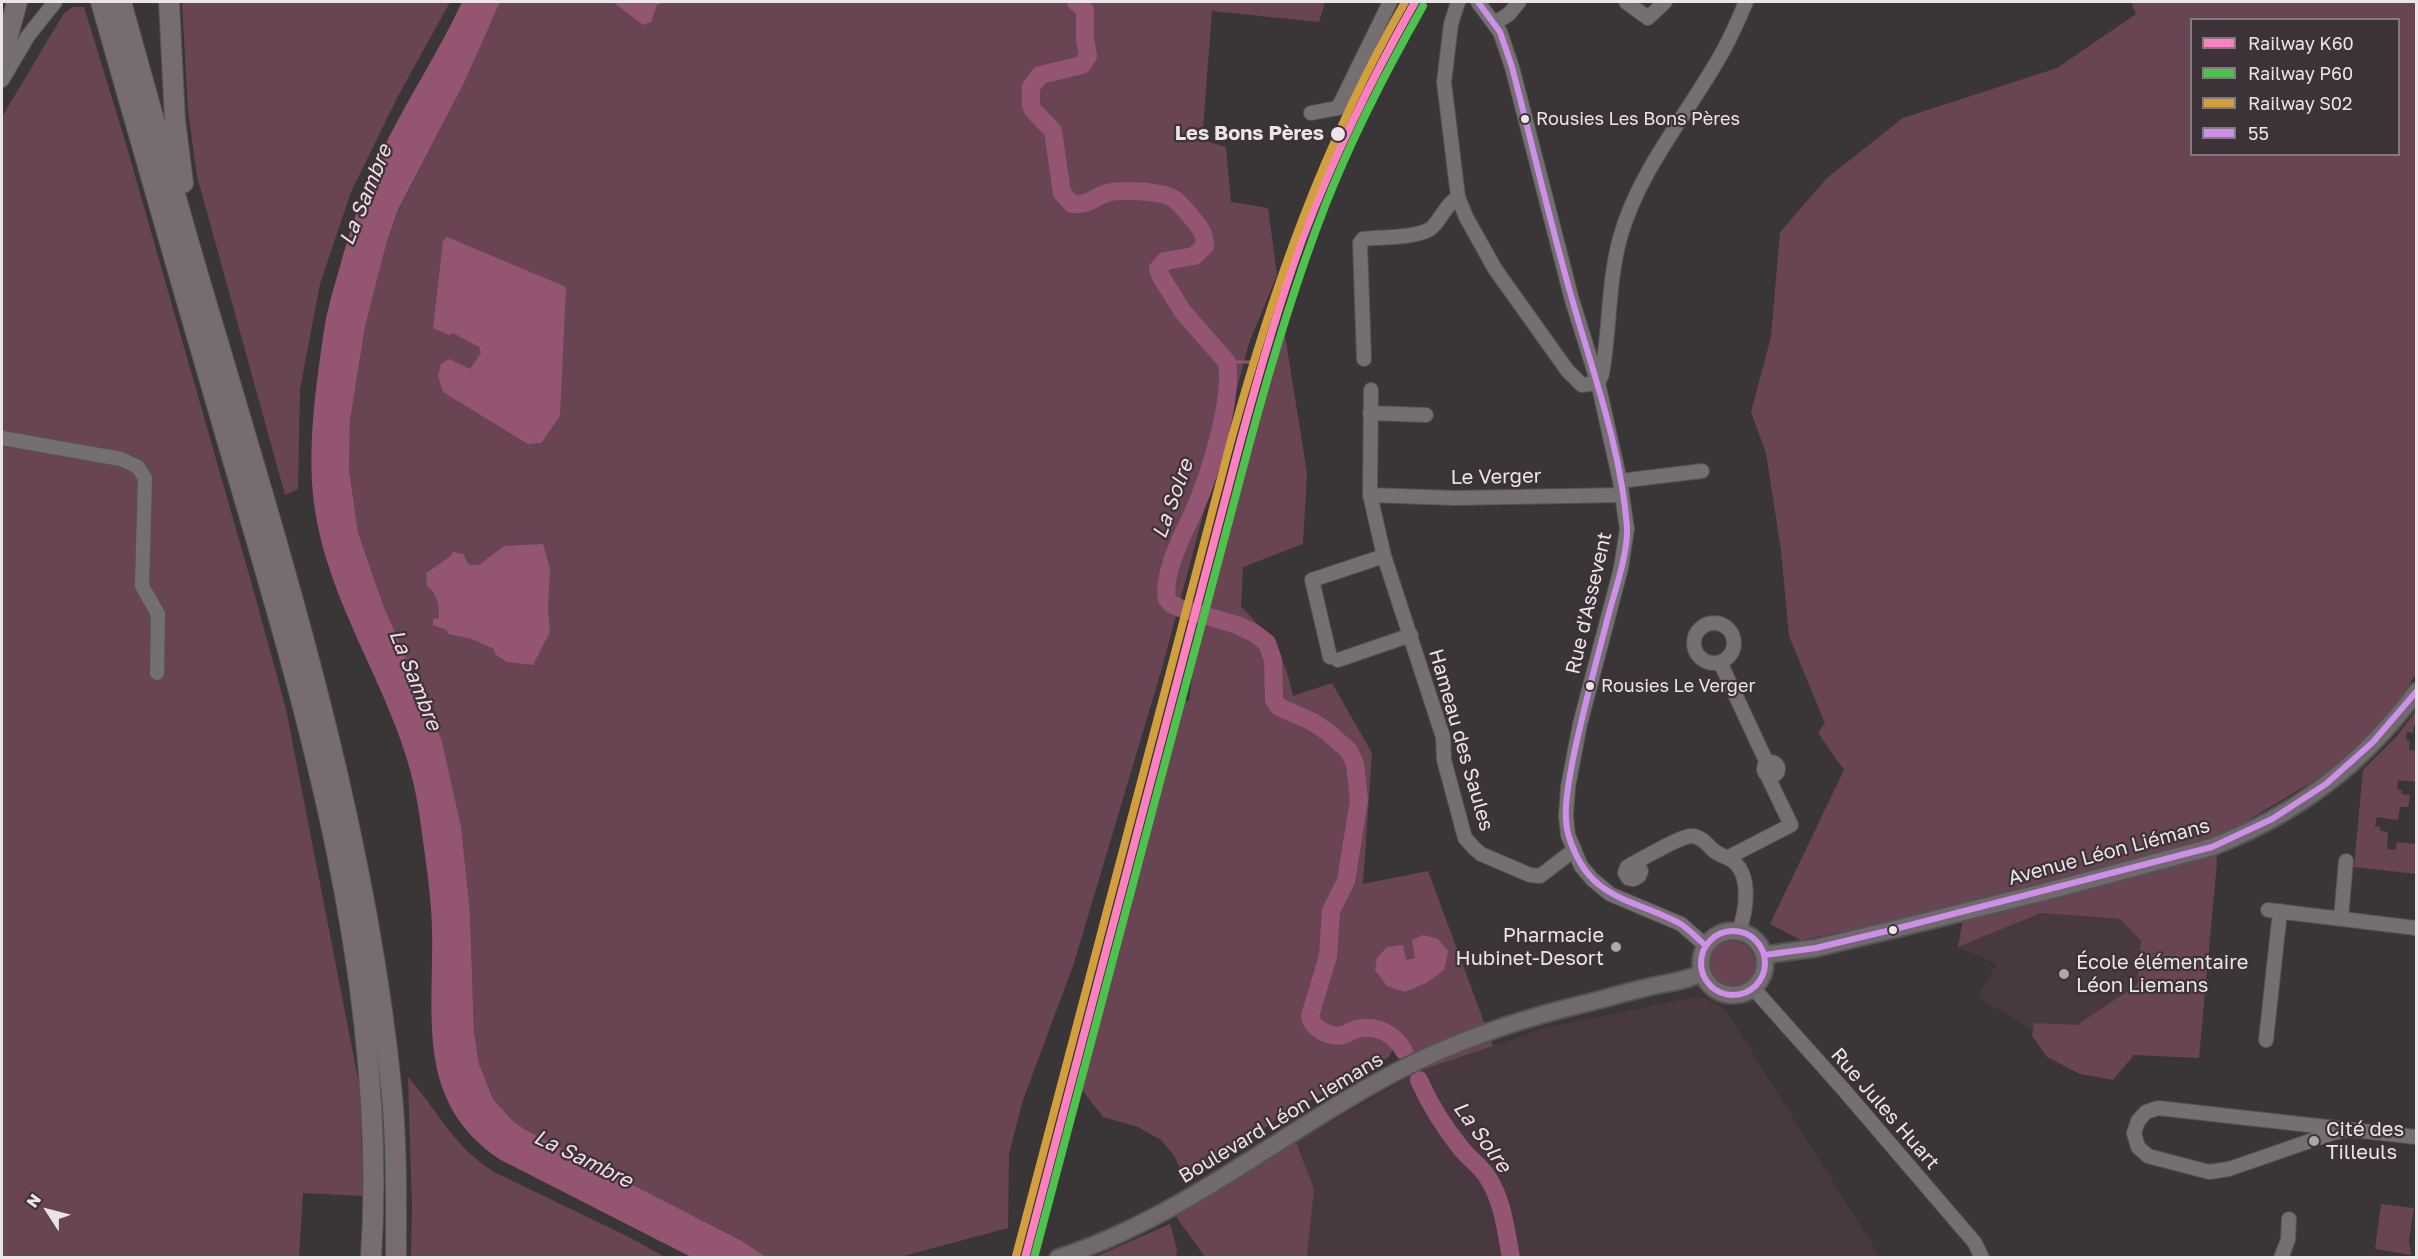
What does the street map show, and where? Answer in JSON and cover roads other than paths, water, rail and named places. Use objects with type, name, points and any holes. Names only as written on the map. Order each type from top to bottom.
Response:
[{"type":"highway","points":[[2,57],[16,2]]},
{"type":"highway","points":[[102,2],[272,592],[311,741],[343,883],[368,1049],[375,1165],[371,1257]]},
{"type":"highway","points":[[121,2],[295,603],[360,878],[392,1096],[396,1157],[396,1257]]},
{"type":"highway","points":[[169,2],[177,139],[194,260]]},
{"type":"main road","name":"Avenue Léon Liémans","points":[[1764,955],[1816,948],[2030,896],[2185,855],[2237,838],[2295,807],[2321,790],[2369,749],[2396,720],[2416,692]]},
{"type":"main road","points":[[1740,931],[1756,940],[1764,955],[1764,972],[1753,988],[1739,995],[1722,994],[1710,987],[1702,974],[1700,963],[1705,945],[1722,932],[1740,931]]},
{"type":"main road","name":"Boulevard Léon Liemans","points":[[1058,1257],[1119,1235],[1167,1212],[1333,1106],[1423,1059],[1542,1014],[1659,985],[1683,982],[1702,974]]},
{"type":"street","points":[[2,80],[28,36],[55,2]]},
{"type":"street","points":[[1311,113],[1338,108],[1390,2]]},
{"type":"street","points":[[1458,2],[1451,24],[1444,76],[1458,197],[1466,217],[1495,269],[1567,370],[1582,386],[1598,383],[1605,354],[1620,239],[1626,220],[1648,172],[1723,51],[1746,2]]},
{"type":"street","name":"Rue d'Assevent","points":[[1478,2],[1496,23],[1512,67],[1572,300],[1598,383],[1621,488],[1627,539],[1583,712],[1568,787],[1566,816],[1573,851],[1592,879],[1610,894],[1680,924],[1705,945]]},
{"type":"street","points":[[1496,23],[1509,14],[1519,2]]},
{"type":"street","points":[[1626,2],[1648,18],[1665,2]]},
{"type":"street","points":[[1364,359],[1360,243],[1363,239],[1418,234],[1431,229],[1448,204],[1458,197]]},
{"type":"street","points":[[1371,390],[1370,495],[1384,556],[1411,635],[1334,659],[1312,580],[1384,556]]},
{"type":"street","points":[[1370,413],[1425,415]]},
{"type":"street","points":[[2,438],[121,459],[138,467],[145,478],[141,586],[158,614],[157,673]]},
{"type":"street","name":"Le Verger","points":[[1370,495],[1454,498],[1621,488],[1702,471]]},
{"type":"street","name":"Hameau des Saules","points":[[1411,635],[1443,737],[1444,760],[1465,838],[1481,854],[1530,875],[1540,876],[1573,851]]},
{"type":"street","points":[[1720,662],[1791,825],[1727,858]]},
{"type":"street","points":[[1632,864],[1691,836],[1699,838],[1737,866],[1745,889],[1746,912],[1740,931]]},
{"type":"street","points":[[2341,918],[2346,861]]},
{"type":"street","points":[[2266,1040],[2274,911],[2416,928]]},
{"type":"street","name":"Rue Jules Huart","points":[[1753,988],[1975,1243],[1982,1257]]},
{"type":"street","points":[[2347,1130],[2229,1168],[2209,1172],[2148,1156],[2138,1147],[2134,1133],[2138,1121],[2146,1112],[2158,1108],[2416,1137]]},
{"type":"street","points":[[2281,1257],[2288,1240],[2289,1218]]},
{"type":"water","name":"La Sambre","points":[[462,2],[500,2],[464,83],[398,210],[387,241],[365,327],[350,421],[349,470],[358,532],[384,607],[441,738],[461,827],[470,914],[474,1032],[479,1064],[493,1099],[513,1121],[524,1129],[742,1241],[766,1257],[691,1257],[499,1159],[472,1136],[453,1111],[441,1084],[432,1026],[430,900],[419,812],[411,772],[383,695],[334,582],[322,543],[314,503],[311,460],[315,395],[325,322],[354,221],[371,174],[386,143]]},
{"type":"water","points":[[613,2],[665,2],[657,5],[651,22],[643,25]]},
{"type":"water","points":[[447,237],[566,287],[560,416],[541,443],[528,444],[443,392],[438,376],[441,364],[449,359],[470,369],[481,353],[479,347],[453,333],[449,335],[433,328],[443,241]]},
{"type":"water","points":[[543,544],[550,568],[548,609],[550,632],[533,665],[507,662],[495,654],[494,649],[472,639],[448,634],[447,630],[433,625],[433,619],[439,618],[438,604],[436,596],[427,586],[426,573],[451,556],[453,552],[463,554],[469,565],[479,565],[504,546]]},
{"type":"water","points":[[1423,935],[1438,939],[1448,951],[1444,970],[1426,983],[1405,992],[1387,986],[1375,970],[1377,958],[1387,947],[1403,945],[1406,960],[1415,958],[1412,940]]},
{"type":"waterway","name":"La Solre","points":[[1076,2],[1085,10],[1085,39],[1088,56],[1082,65],[1040,75],[1031,87],[1033,110],[1053,131],[1062,193],[1072,204],[1087,202],[1107,193],[1130,191],[1159,194],[1179,203],[1200,229],[1204,236],[1205,246],[1194,256],[1165,261],[1158,269],[1183,312],[1227,362],[1227,395],[1214,455],[1202,491],[1171,564],[1166,588],[1167,599],[1171,604],[1180,608],[1237,625],[1254,633],[1267,643],[1273,660],[1274,700],[1279,707],[1313,722],[1349,751],[1355,764],[1359,800],[1346,881],[1331,911],[1328,956],[1310,1016],[1318,1029],[1338,1036],[1363,1028],[1378,1029],[1396,1040],[1404,1051]]},
{"type":"waterway","points":[[1227,362],[1251,362]]},
{"type":"waterway","name":"La Solre","points":[[1419,1080],[1432,1107],[1448,1131],[1485,1174],[1493,1187],[1503,1217],[1511,1258]]},
{"type":"rail line","name":"S02","points":[[1016,1256],[1230,444],[1264,328],[1303,217],[1325,163],[1349,109],[1405,2]]},
{"type":"rail line","name":"K60","points":[[1025,1258],[1239,447],[1277,315],[1303,237],[1328,176],[1369,88],[1415,2]]},
{"type":"rail line","name":"P60","points":[[1034,1258],[1248,449],[1283,326],[1325,206],[1346,155],[1423,6]]},
{"type":"place","name":"Rousies Les Bons Pères","points":[[1525,119]]},
{"type":"place","name":"Les Bons Pères","points":[[1338,134]]},
{"type":"place","name":"Rousies Le Verger","points":[[1590,686]]},
{"type":"place","name":"Pharmacie Hubinet-Desort","points":[[1616,947]]},
{"type":"place","name":"École élémentaire Léon Liemans","points":[[2064,974]]},
{"type":"place","name":"Cité des Tilleuls","points":[[2314,1141]]}]
